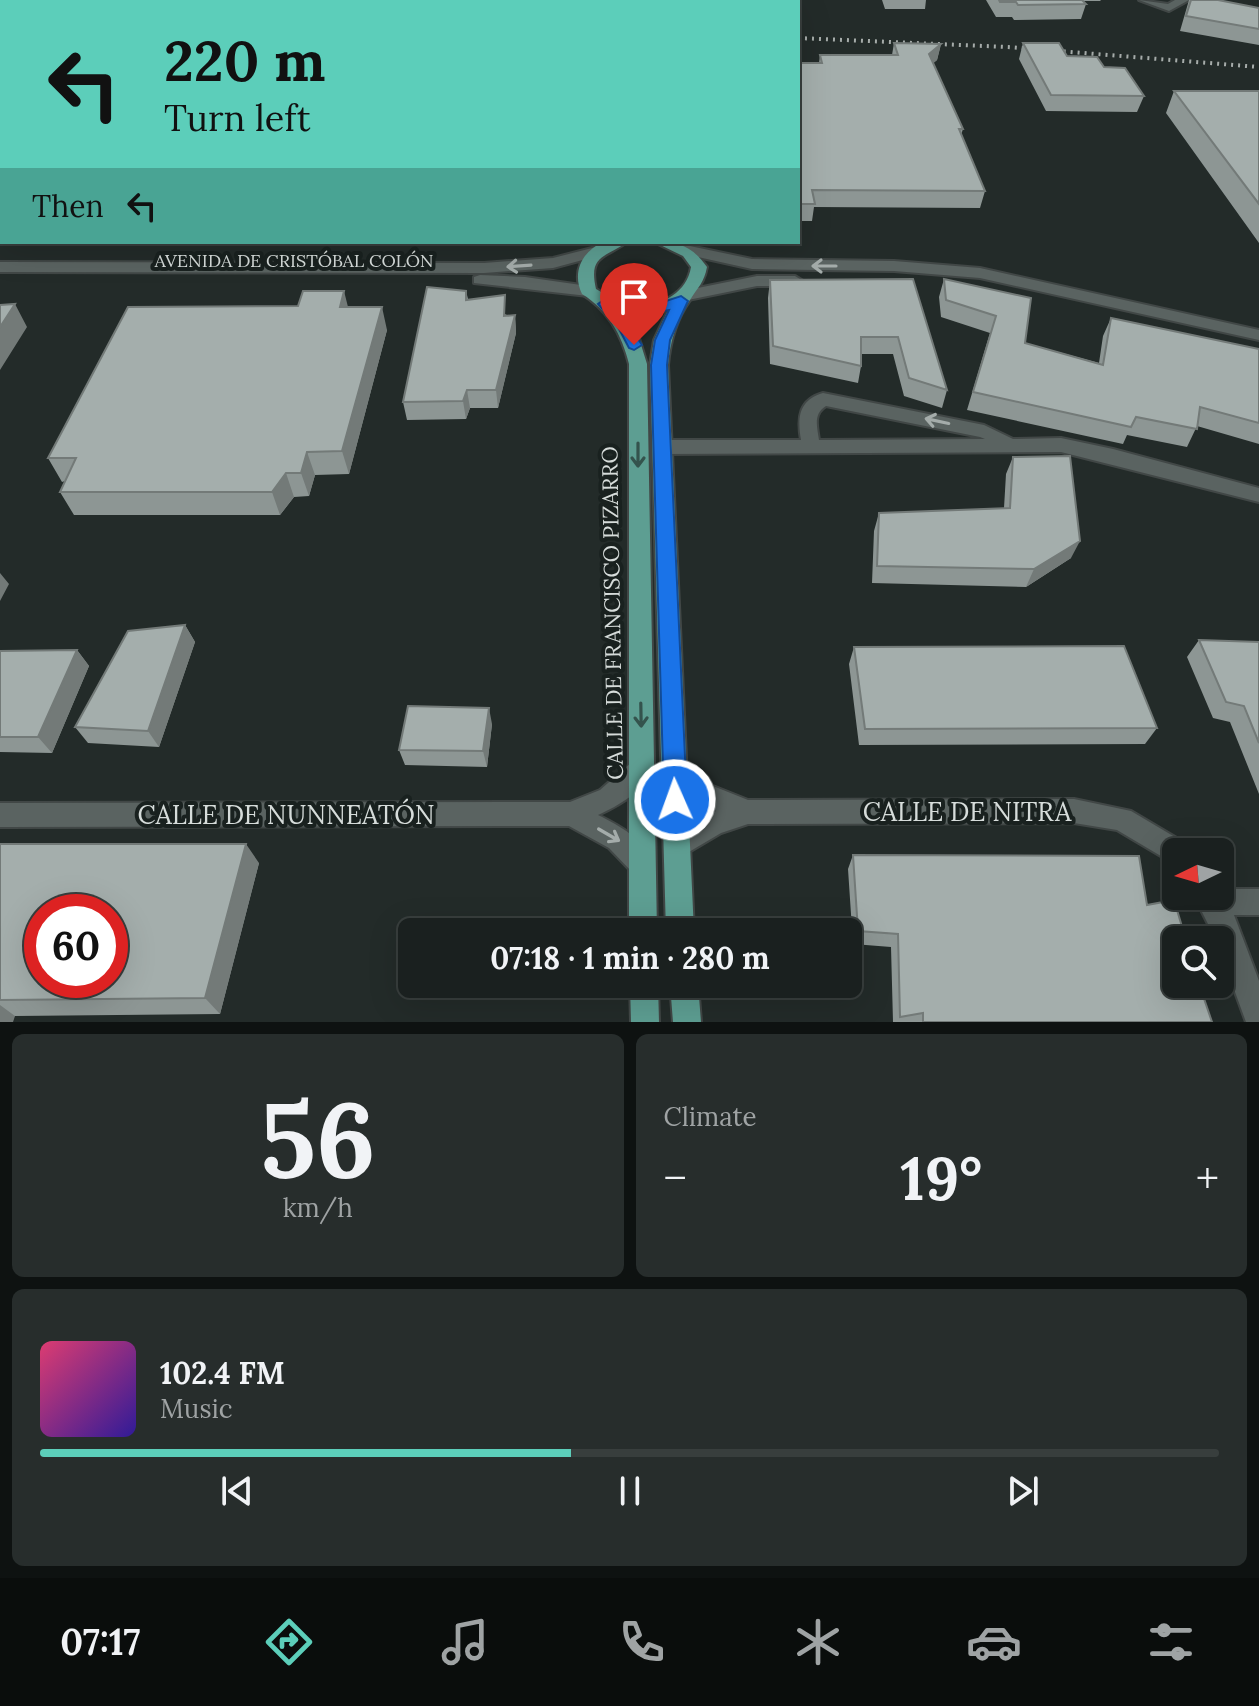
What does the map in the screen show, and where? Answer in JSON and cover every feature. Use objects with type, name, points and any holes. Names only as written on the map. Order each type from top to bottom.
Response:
[{"type":"main road","points":[[588,291],[584,268],[596,252],[611,244]]},
{"type":"main road","points":[[675,245],[697,264],[699,273],[697,284],[685,298],[659,352],[680,918]]},
{"type":"main road","name":"CALLE DE FRANCISCO PIZARRO","points":[[588,291],[605,304],[630,335],[638,364],[643,918]]},
{"type":"main road","points":[[605,304],[640,310],[655,309],[685,298]]},
{"type":"main road","points":[[644,998],[645,1022]]},
{"type":"main road","points":[[685,998],[687,1022]]},
{"type":"street","points":[[1145,0],[1169,8],[1183,0]]},
{"type":"street","points":[[675,245],[752,264],[894,266],[980,273],[1259,335]]},
{"type":"street","name":"AVENIDA DE CRISTÓBAL COLÓN","points":[[0,267],[484,268],[553,263],[596,252]]},
{"type":"street","points":[[685,298],[757,281],[912,279],[961,283],[1259,350]]},
{"type":"street","name":"AVENIDA DE CRISTÓBAL COLÓN","points":[[0,281],[485,280],[588,291]]},
{"type":"street","points":[[811,446],[806,415],[811,405],[823,399],[984,431],[1011,444]]},
{"type":"street","points":[[663,447],[1061,445],[1259,495]]},
{"type":"street","name":"CALLE DE NUNNEATÓN","points":[[0,815],[571,814],[609,798],[641,770]]},
{"type":"street","name":"CALLE DE NITRA","points":[[675,776],[704,794],[748,812]]},
{"type":"street","name":"CALLE DE NITRA","points":[[677,847],[713,824],[748,812],[1074,811],[1122,819],[1162,843]]},
{"type":"street","name":"CALLE DE NUNNEATÓN","points":[[571,814],[618,839],[641,863]]},
{"type":"street","points":[[1234,900],[1259,902]]},
{"type":"street","points":[[1217,910],[1259,1019]]},
{"type":"building","points":[[999,0],[1082,0],[1086,4],[1018,5]]},
{"type":"building","points":[[1191,0],[1218,0],[1259,8],[1259,29],[1186,16]]},
{"type":"building","points":[[894,43],[941,44],[929,54],[963,129],[959,129],[985,191],[812,190],[815,204],[800,204],[800,63],[822,63],[820,55],[898,55]]},
{"type":"building","points":[[1023,43],[1059,43],[1067,56],[1097,57],[1104,67],[1125,68],[1144,96],[1051,95]]},
{"type":"building","points":[[1174,91],[1259,91],[1259,204]]},
{"type":"building","points":[[913,279],[947,390],[909,378],[898,337],[861,337],[861,366],[773,346],[770,280]]},
{"type":"building","points":[[944,279],[1031,298],[1025,343],[1103,365],[1111,318],[1259,349],[1259,423],[1200,407],[1197,429],[1136,417],[1131,427],[973,392],[996,316],[946,300]]},
{"type":"building","points":[[427,287],[466,291],[466,300],[505,295],[504,316],[515,315],[496,390],[467,390],[463,401],[403,402]]},
{"type":"building","points":[[303,291],[344,291],[340,307],[382,307],[342,451],[307,452],[301,473],[286,473],[272,492],[60,492],[76,458],[48,458],[128,307],[298,306]]},
{"type":"building","points":[[15,304],[0,327],[0,305]]},
{"type":"building","points":[[1070,456],[1080,541],[1034,569],[877,566],[879,513],[1010,508],[1013,457]]},
{"type":"building","points":[[185,625],[148,731],[75,727],[128,631]]},
{"type":"building","points":[[1199,640],[1259,642],[1259,743],[1244,706],[1226,702]]},
{"type":"building","points":[[1124,646],[1157,728],[865,729],[854,647]]},
{"type":"building","points":[[77,650],[38,737],[0,737],[0,651]]},
{"type":"building","points":[[408,706],[489,708],[483,751],[399,750]]},
{"type":"building","points":[[0,844],[246,844],[205,998],[0,1000]]},
{"type":"building","points":[[853,855],[1139,856],[1147,905],[1162,902],[1162,910],[1177,910],[1182,926],[1162,926],[1162,998],[1204,998],[1212,1022],[923,1022],[923,1013],[900,1017],[898,934],[862,931],[862,918],[857,918]]},
{"type":"railway","points":[[800,38],[1008,47],[1259,67]]},
{"type":"route","points":[[634,345],[624,325],[605,304],[640,310],[681,301],[659,352],[675,800]]}]
